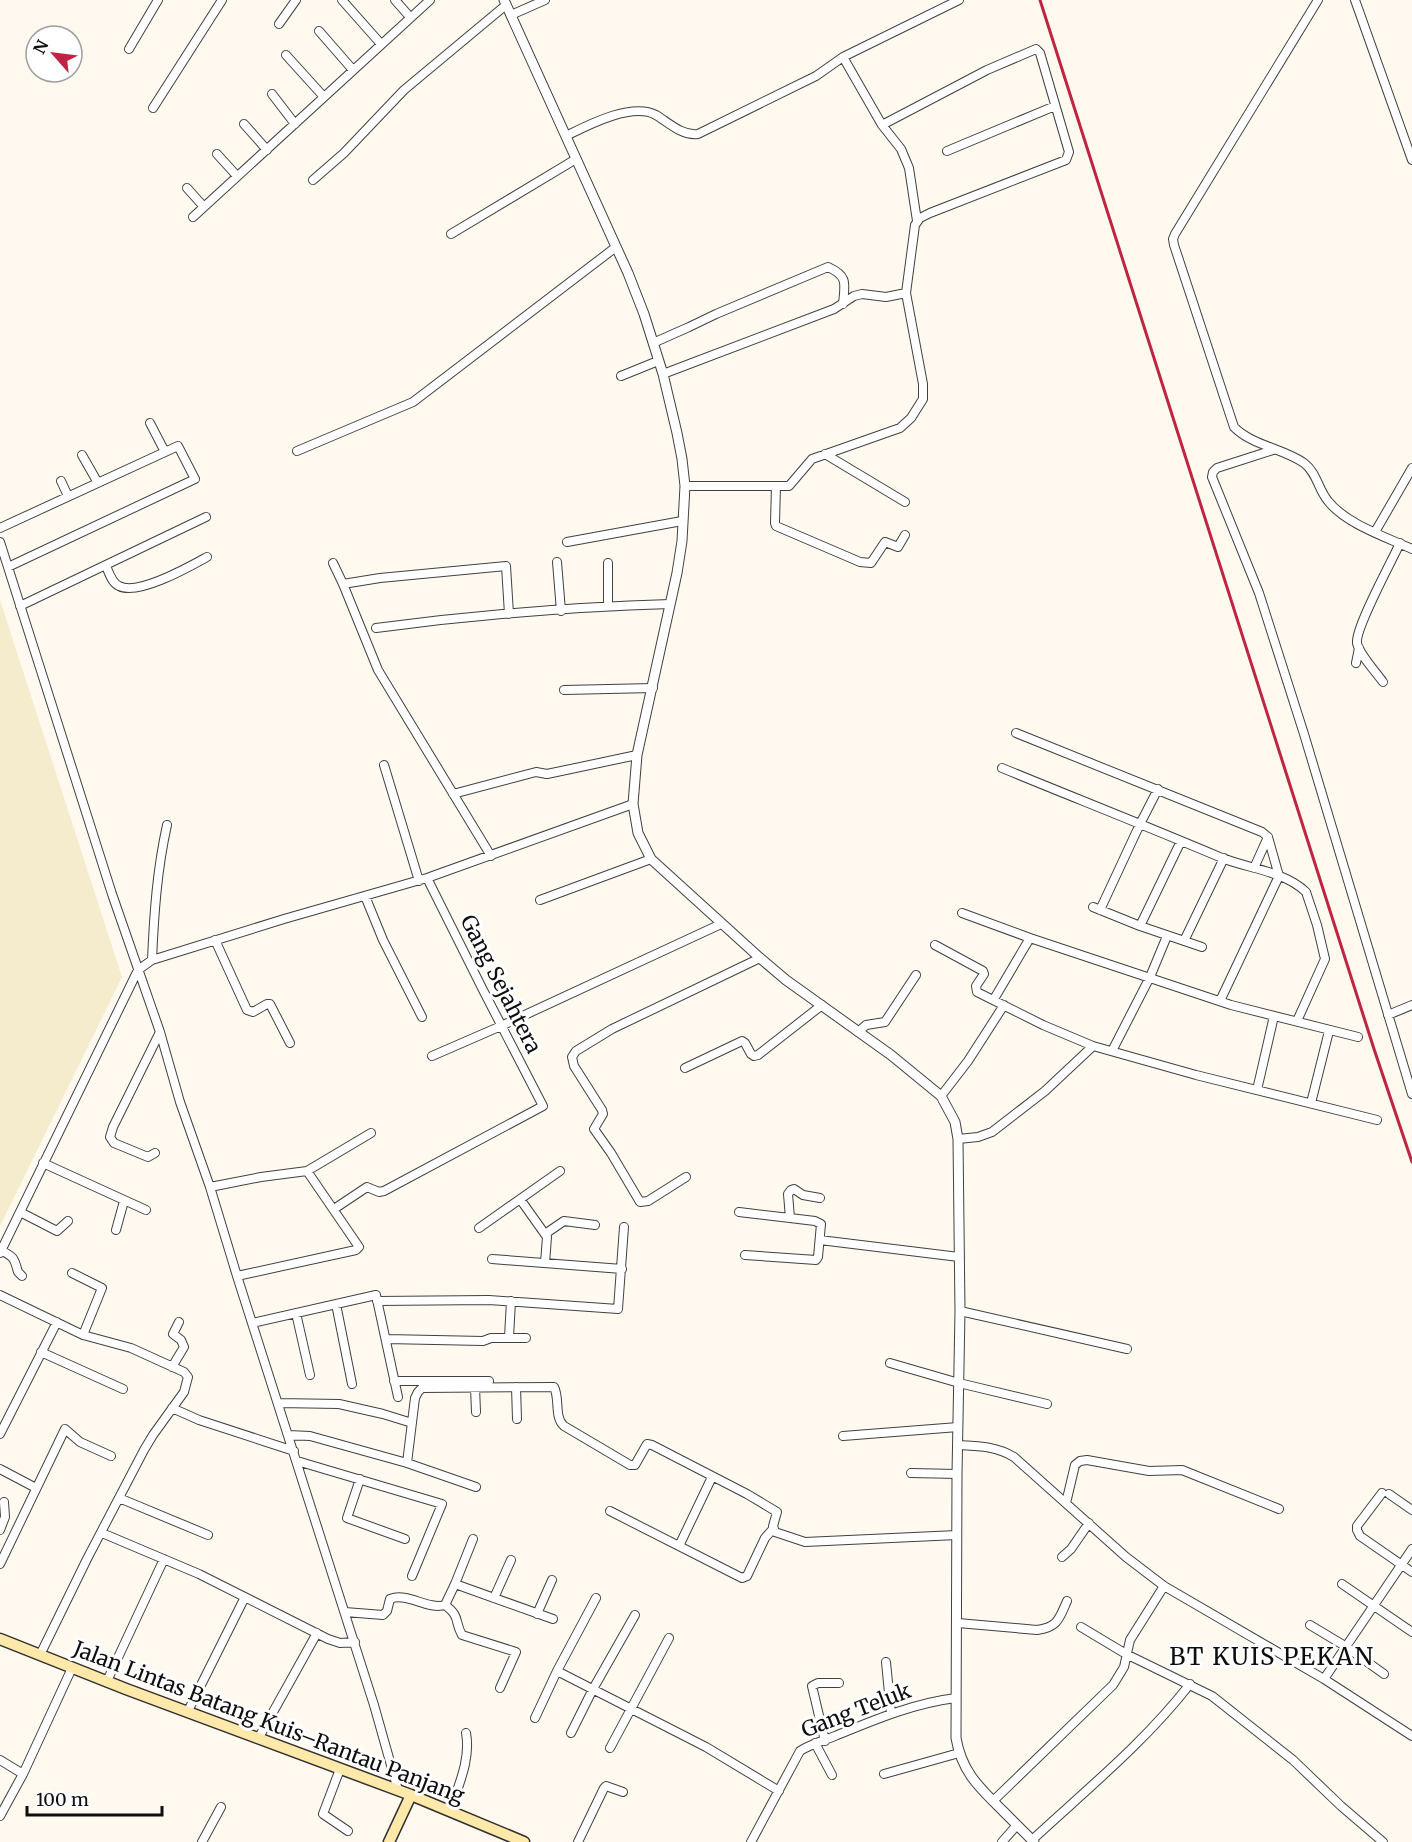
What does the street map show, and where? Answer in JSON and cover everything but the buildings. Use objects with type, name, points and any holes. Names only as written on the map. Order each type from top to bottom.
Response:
[{"type":"main road","name":"Jalan Lintas Batang Kuis–Rantau Panjang","points":[[0,1639],[107,1682],[411,1795],[450,1811],[503,1838],[524,1842]]},
{"type":"main road","points":[[389,1842],[411,1795]]},
{"type":"street","points":[[129,49],[158,0]]},
{"type":"street","points":[[153,108],[222,0]]},
{"type":"street","points":[[279,24],[296,0]]},
{"type":"street","points":[[342,0],[381,44]]},
{"type":"street","points":[[395,0],[410,17]]},
{"type":"street","points":[[193,217],[430,0]]},
{"type":"street","points":[[511,15],[545,0]]},
{"type":"street","points":[[566,136],[609,116],[639,112],[648,112],[657,116],[689,135],[698,134],[816,76],[843,57],[959,0]]},
{"type":"street","points":[[1318,0],[1173,239],[1234,428],[1273,450],[1303,462],[1313,471],[1326,500],[1337,512],[1412,549]]},
{"type":"street","points":[[1355,0],[1412,160]]},
{"type":"street","points":[[313,180],[344,153],[404,90],[505,2],[644,314],[663,374],[682,459],[685,486],[682,541],[653,688],[637,755],[633,804],[638,833],[651,859],[721,924],[786,980],[891,1055],[941,1096],[955,1122],[958,1140],[960,1311],[956,1698],[956,1738],[959,1753],[979,1787],[1033,1841],[1118,1762],[1167,1712],[1190,1684]]},
{"type":"street","points":[[319,31],[353,70]]},
{"type":"street","points":[[882,125],[987,70],[1034,49],[1040,53],[1069,152],[1066,160],[930,213],[917,221]]},
{"type":"street","points":[[286,55],[324,97]]},
{"type":"street","points":[[685,486],[792,485],[812,459],[900,428],[911,418],[923,399],[923,384],[906,293],[917,221],[909,168],[901,149],[882,125],[843,57]]},
{"type":"street","points":[[272,94],[295,124]]},
{"type":"street","points":[[947,151],[1055,106]]},
{"type":"street","points":[[244,124],[267,150]]},
{"type":"street","points":[[217,154],[237,176]]},
{"type":"street","points":[[451,234],[576,159]]},
{"type":"street","points":[[187,188],[204,207]]},
{"type":"street","points":[[297,451],[413,402],[616,247]]},
{"type":"street","points":[[653,343],[828,267],[840,272],[844,280],[843,303]]},
{"type":"street","points":[[663,374],[834,309],[854,296],[862,294],[886,297],[906,293]]},
{"type":"street","points":[[621,376],[658,361]]},
{"type":"street","points":[[150,423],[165,452]]},
{"type":"street","points":[[0,528],[178,446],[195,479],[8,567]]},
{"type":"street","points":[[1273,450],[1217,468],[1213,472],[1212,479],[1262,604],[1304,734],[1412,1094]]},
{"type":"street","points":[[825,454],[905,502]]},
{"type":"street","points":[[82,455],[98,483]]},
{"type":"street","points":[[1375,532],[1412,468]]},
{"type":"street","points":[[61,482],[68,496]]},
{"type":"street","points":[[776,486],[774,523],[776,526],[860,562],[871,563],[885,542],[898,547],[905,536]]},
{"type":"street","points":[[20,606],[206,517]]},
{"type":"street","points":[[567,542],[682,521]]},
{"type":"street","points":[[0,542],[88,820],[210,1187],[355,1642],[398,1790]]},
{"type":"street","points":[[1356,663],[1360,635],[1400,543]]},
{"type":"street","points":[[1383,682],[1359,650],[1357,641],[1362,623],[1400,543]]},
{"type":"street","points":[[106,566],[116,585],[131,588],[168,578],[207,557]]},
{"type":"street","points":[[557,562],[561,611]]},
{"type":"street","points":[[333,563],[378,670],[491,856]]},
{"type":"street","points":[[608,563],[608,606]]},
{"type":"street","points":[[343,584],[380,578],[506,566],[509,614]]},
{"type":"street","points":[[376,628],[509,614],[670,603]]},
{"type":"street","points":[[564,690],[653,688]]},
{"type":"street","points":[[1016,733],[1158,789],[1262,832],[1268,837],[1279,876],[1220,1001]]},
{"type":"street","points":[[453,794],[536,772],[548,774],[637,755]]},
{"type":"street","name":"Gang Sejahtera","points":[[334,1209],[367,1187],[379,1192],[384,1191],[543,1106],[423,880],[384,765]]},
{"type":"street","points":[[1002,768],[1224,858],[1279,876],[1298,885],[1306,892],[1325,955],[1325,962],[1297,1021]]},
{"type":"street","points":[[1158,789],[1097,908],[1140,926],[1202,947]]},
{"type":"street","points":[[22,1276],[18,1272],[16,1260],[1,1251],[138,970],[152,960],[215,940],[423,880],[633,804]]},
{"type":"street","points":[[152,960],[159,859],[167,825]]},
{"type":"street","points":[[1254,868],[1268,837]]},
{"type":"street","points":[[1140,926],[1181,841]]},
{"type":"street","points":[[1184,941],[1224,858]]},
{"type":"street","points":[[540,900],[651,859]]},
{"type":"street","points":[[365,896],[382,940],[422,1017]]},
{"type":"street","points":[[962,913],[1220,1001],[1358,1038]]},
{"type":"street","points":[[432,1056],[721,924]]},
{"type":"street","points":[[1112,1052],[1150,977],[1167,936]]},
{"type":"street","points":[[994,999],[1030,938]]},
{"type":"street","points":[[215,940],[248,1010],[253,1012],[270,1004],[290,1042]]},
{"type":"street","points":[[935,945],[982,969],[984,974],[977,983],[976,990],[980,994],[1043,1025],[1093,1046],[1196,1075],[1377,1120]]},
{"type":"street","points":[[686,1177],[648,1201],[640,1202],[594,1129],[603,1114],[602,1110],[574,1066],[572,1057],[576,1051],[612,1029],[760,958]]},
{"type":"street","points":[[858,1032],[866,1025],[885,1022],[916,975]]},
{"type":"street","points":[[685,1068],[742,1041],[751,1054],[758,1055],[822,1005]]},
{"type":"street","points":[[941,1096],[968,1061],[1004,1005]]},
{"type":"street","points":[[1388,1015],[1412,1005]]},
{"type":"street","points":[[1257,1090],[1274,1016]]},
{"type":"street","points":[[1311,1103],[1329,1031]]},
{"type":"street","points":[[155,1153],[148,1156],[114,1143],[110,1137],[160,1032]]},
{"type":"street","points":[[958,1140],[992,1132],[1045,1091],[1093,1046]]},
{"type":"street","points":[[210,1187],[308,1171],[371,1133]]},
{"type":"street","points":[[43,1163],[146,1210]]},
{"type":"street","points":[[237,1276],[356,1250],[359,1246],[308,1171]]},
{"type":"street","points":[[479,1228],[560,1171]]},
{"type":"street","points":[[790,1218],[788,1194],[791,1190],[820,1198]]},
{"type":"street","points":[[520,1199],[547,1237],[545,1263]]},
{"type":"street","points":[[116,1230],[124,1201]]},
{"type":"street","points":[[20,1212],[57,1231],[68,1221]]},
{"type":"street","points":[[739,1212],[820,1223],[820,1240],[816,1260],[745,1255]]},
{"type":"street","points":[[545,1234],[564,1221],[594,1225]]},
{"type":"street","points":[[377,1301],[489,1300],[618,1309],[624,1227]]},
{"type":"street","points":[[0,1231],[8,1235]]},
{"type":"street","points":[[820,1240],[959,1257]]},
{"type":"street","points":[[492,1259],[621,1269]]},
{"type":"street","points":[[72,1273],[102,1288],[83,1335]]},
{"type":"street","points":[[0,1295],[83,1335],[131,1348],[184,1372],[189,1377],[184,1392],[153,1434],[87,1559],[40,1655]]},
{"type":"street","points":[[252,1323],[376,1295],[398,1397]]},
{"type":"street","points":[[509,1337],[511,1301]]},
{"type":"street","points":[[336,1304],[352,1383]]},
{"type":"street","points":[[960,1311],[1127,1349]]},
{"type":"street","points":[[296,1313],[310,1375]]},
{"type":"street","points":[[0,1434],[57,1322]]},
{"type":"street","points":[[172,1367],[184,1346],[181,1340],[173,1334],[179,1322]]},
{"type":"street","points":[[386,1340],[483,1341],[491,1338],[526,1338]]},
{"type":"street","points":[[41,1352],[123,1389]]},
{"type":"street","points":[[890,1363],[959,1383],[1047,1404]]},
{"type":"street","points":[[394,1381],[489,1381]]},
{"type":"street","points":[[475,1387],[476,1412]]},
{"type":"street","points":[[516,1387],[517,1419]]},
{"type":"street","points":[[407,1463],[415,1398],[422,1388],[555,1387],[560,1424],[625,1463],[635,1465],[647,1444],[777,1512],[773,1529],[765,1538],[747,1576],[742,1578],[610,1511]]},
{"type":"street","points":[[278,1403],[339,1404],[412,1423]]},
{"type":"street","points":[[172,1408],[199,1420],[294,1451]]},
{"type":"street","points":[[843,1436],[958,1427]]},
{"type":"street","points":[[0,1564],[65,1429],[80,1442],[111,1456]]},
{"type":"street","points":[[288,1435],[310,1436],[407,1463],[477,1487]]},
{"type":"street","points":[[958,1445],[984,1446],[1003,1450],[1022,1462],[1126,1557],[1164,1586],[1324,1679],[1412,1736]]},
{"type":"street","points":[[1066,1503],[1075,1465],[1087,1460],[1149,1471],[1182,1470],[1279,1509]]},
{"type":"street","points":[[297,1461],[442,1504],[412,1576]]},
{"type":"street","points":[[0,1469],[36,1488]]},
{"type":"street","points":[[910,1473],[957,1474]]},
{"type":"street","points":[[679,1546],[712,1477]]},
{"type":"street","points":[[360,1479],[348,1518],[405,1539]]},
{"type":"street","points":[[1412,1510],[1386,1493],[1357,1530],[1360,1536],[1412,1572]]},
{"type":"street","points":[[119,1498],[208,1535]]},
{"type":"street","points":[[0,1530],[5,1517],[4,1502]]},
{"type":"street","points":[[1062,1557],[1071,1549],[1089,1523]]},
{"type":"street","points":[[773,1529],[805,1542],[957,1535]]},
{"type":"street","points":[[102,1533],[199,1574],[328,1639],[340,1643],[355,1642]]},
{"type":"street","points":[[445,1605],[473,1539]]},
{"type":"street","points":[[1324,1679],[1412,1549]]},
{"type":"street","points":[[107,1682],[164,1559]]},
{"type":"street","points":[[494,1598],[511,1560]]},
{"type":"street","points":[[537,1614],[552,1580]]},
{"type":"street","points":[[455,1584],[553,1619]]},
{"type":"street","points":[[1342,1584],[1412,1632]]},
{"type":"street","points":[[993,1801],[1113,1685],[1124,1667],[1130,1640],[1164,1586]]},
{"type":"street","points":[[345,1612],[383,1615],[387,1611],[390,1599],[399,1596],[432,1606],[445,1605],[453,1610],[457,1617],[458,1629],[462,1635],[516,1652],[500,1688]]},
{"type":"street","points":[[188,1711],[245,1597]]},
{"type":"street","points":[[535,1718],[596,1598]]},
{"type":"street","points":[[958,1623],[1048,1629],[1055,1625],[1067,1601]]},
{"type":"street","points":[[571,1733],[635,1615]]},
{"type":"street","points":[[1310,1625],[1345,1646],[1384,1674]]},
{"type":"street","points":[[1081,1627],[1126,1654],[1190,1684],[1227,1706],[1293,1760],[1383,1842]]},
{"type":"street","points":[[258,1738],[316,1632]]},
{"type":"street","points":[[610,1748],[669,1638]]},
{"type":"street","points":[[886,1662],[891,1714]]},
{"type":"street","points":[[0,1816],[72,1668]]},
{"type":"street","points":[[557,1671],[706,1747],[779,1791]]},
{"type":"street","points":[[825,1741],[812,1686],[818,1683],[839,1683]]},
{"type":"street","name":"Gang Teluk","points":[[751,1842],[798,1754],[803,1749],[929,1701],[956,1698]]},
{"type":"street","points":[[450,1811],[467,1758],[466,1733]]},
{"type":"street","points":[[815,1743],[832,1775]]},
{"type":"street","points":[[884,1774],[959,1753]]},
{"type":"street","points":[[0,1760],[22,1773]]},
{"type":"street","points":[[340,1768],[323,1814],[348,1831]]},
{"type":"street","points":[[578,1842],[604,1788],[606,1786],[623,1792]]},
{"type":"street","points":[[202,1842],[221,1807]]},
{"type":"street","points":[[1002,1842],[1017,1825]]},
{"type":"shaded area","points":[[0,600],[122,977],[0,1226]]},
{"type":"railway","points":[[1040,0],[1412,1162]]},
{"type":"district","name":"BT KUIS PEKAN","points":[[1272,1656]]}]
